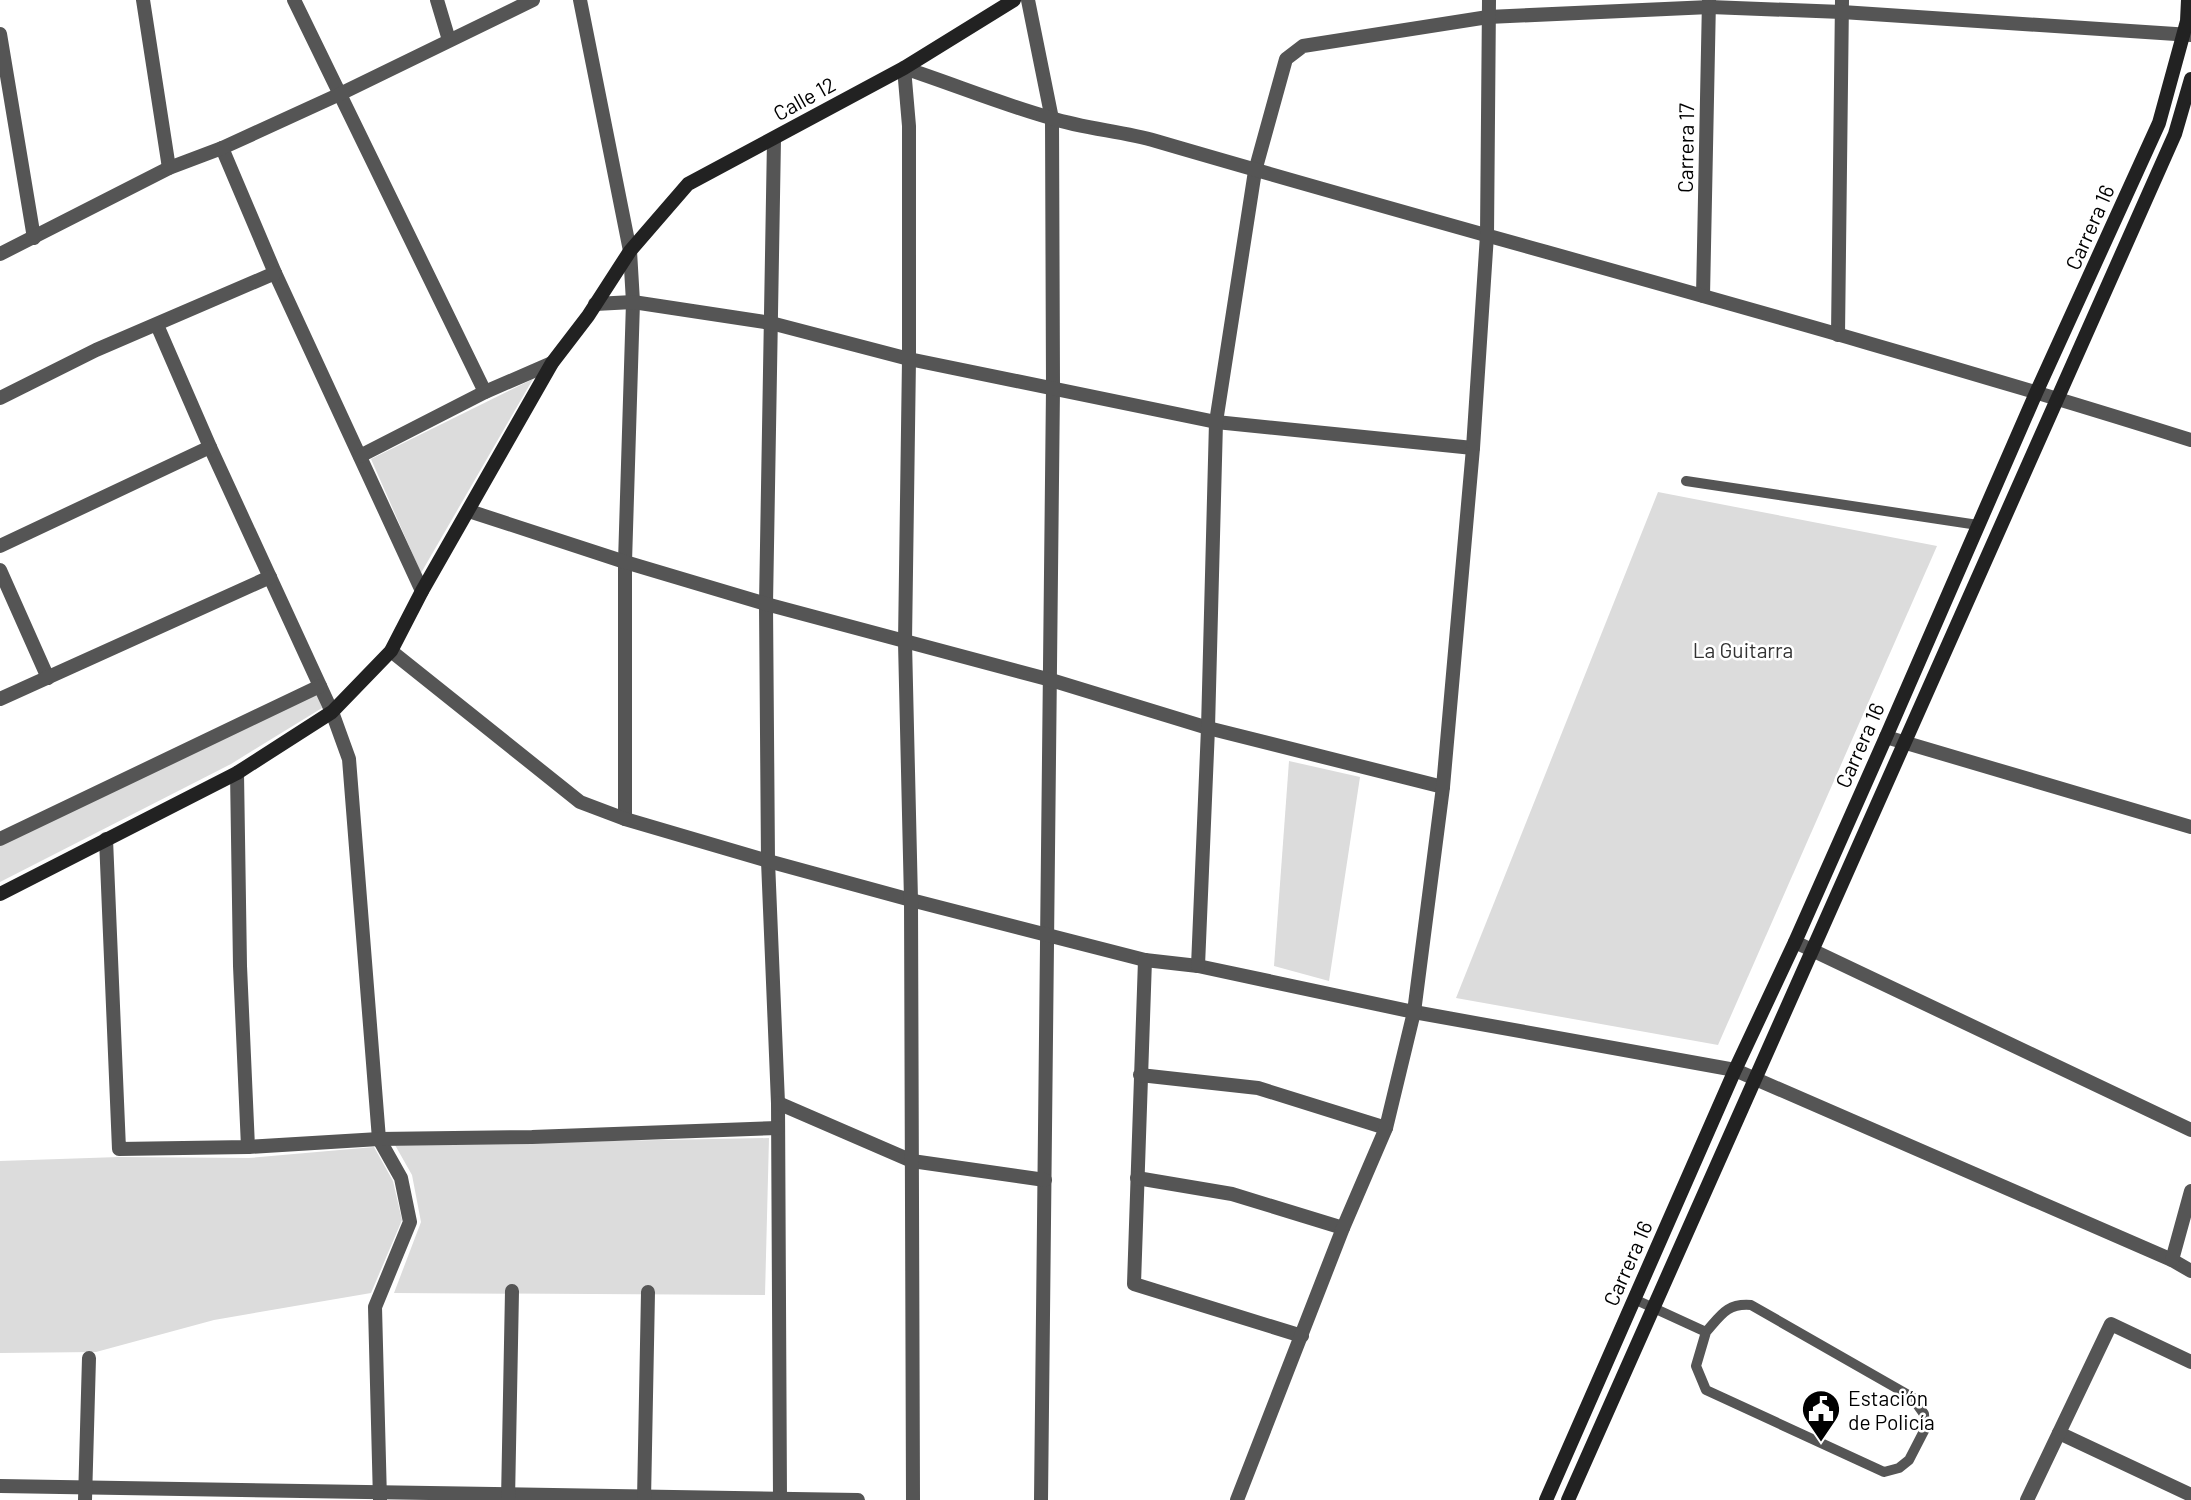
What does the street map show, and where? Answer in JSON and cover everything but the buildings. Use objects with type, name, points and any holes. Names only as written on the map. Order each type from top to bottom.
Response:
[{"type":"main road","name":"Calle 12","points":[[0,894],[237,773],[332,712],[391,651],[422,591],[552,363],[596,304],[630,251],[688,184],[904,68],[1014,0]]},
{"type":"main road","name":"Carrera 16","points":[[1546,1500],[2036,393],[2160,122],[2187,35],[2188,0]]},
{"type":"main road","name":"Carrera 16","points":[[1568,1500],[1908,744],[2175,135],[2191,79]]},
{"type":"street","points":[[143,0],[169,168]]},
{"type":"street","points":[[294,0],[485,392]]},
{"type":"street","points":[[437,0],[449,40]]},
{"type":"street","points":[[0,254],[169,168],[222,148],[340,94],[533,0]]},
{"type":"street","points":[[580,0],[630,251],[633,302],[625,562],[625,819]]},
{"type":"street","points":[[1028,0],[1052,119],[1054,388],[1041,1500]]},
{"type":"street","points":[[1237,1500],[1343,1228],[1386,1128],[1414,1012],[1443,787],[1473,448],[1487,234],[1489,0]]},
{"type":"street","points":[[1198,966],[1208,728],[1216,422],[1255,171],[1286,59],[1304,46],[1488,18],[1710,4],[1842,6],[2187,35]]},
{"type":"street","name":"Carrera 17","points":[[1703,296],[1710,4]]},
{"type":"street","points":[[1838,335],[1842,6]]},
{"type":"street","points":[[0,34],[34,238]]},
{"type":"street","points":[[913,1500],[911,900],[905,642],[909,126],[904,68],[1052,119],[1151,139],[1255,171],[1487,234],[2059,398],[2191,440]]},
{"type":"street","points":[[774,139],[766,604],[768,861],[778,1103],[780,1499]]},
{"type":"street","points":[[222,148],[275,273],[422,591]]},
{"type":"street","points":[[0,398],[96,351],[275,273]]},
{"type":"street","points":[[596,304],[633,302],[771,323],[909,359],[1216,422],[1473,448]]},
{"type":"street","points":[[157,325],[332,712],[349,759],[379,1139],[401,1178],[410,1222],[374,1307],[380,1496]]},
{"type":"street","points":[[360,456],[485,392],[552,363]]},
{"type":"street","points":[[0,547],[210,447]]},
{"type":"street","points":[[468,511],[766,604],[1051,680],[1208,728],[1443,787]]},
{"type":"street","points":[[0,570],[48,678]]},
{"type":"street","points":[[0,699],[270,577]]},
{"type":"street","points":[[391,651],[580,802],[625,819],[911,900],[1145,960],[1198,966],[1414,1012],[1735,1070],[2172,1260],[2191,1271]]},
{"type":"street","points":[[0,839],[320,686]]},
{"type":"street","points":[[1886,737],[2191,827]]},
{"type":"street","points":[[237,773],[240,966],[248,1147]]},
{"type":"street","points":[[106,839],[118,1149],[248,1147],[379,1139],[531,1137],[778,1128]]},
{"type":"street","points":[[1795,942],[2191,1130]]},
{"type":"street","points":[[1145,960],[1134,1284],[1302,1336]]},
{"type":"street","points":[[1140,1075],[1258,1088],[1386,1128]]},
{"type":"street","points":[[778,1103],[912,1161],[1045,1180]]},
{"type":"street","points":[[1137,1178],[1232,1194],[1343,1228]]},
{"type":"street","points":[[2172,1260],[2191,1191]]},
{"type":"street","points":[[508,1497],[512,1291]]},
{"type":"street","points":[[644,1498],[648,1292]]},
{"type":"street","points":[[2027,1500],[2111,1324],[2191,1362]]},
{"type":"street","points":[[85,1494],[89,1358]]},
{"type":"street","points":[[2059,1433],[2191,1495]]},
{"type":"street","points":[[0,1486],[85,1494],[858,1500]]},
{"type":"lane","points":[[1686,481],[1978,525]]},
{"type":"lane","points":[[1634,1299],[1706,1332]]},
{"type":"lane","points":[[1737,1304],[1751,1305],[1912,1397],[1924,1414],[1925,1429],[1909,1460],[1899,1468],[1884,1472],[1706,1390],[1696,1366],[1706,1332],[1726,1310],[1737,1304]]},
{"type":"green space","points":[[533,379],[421,573],[371,459]]},
{"type":"green space","name":"La Guitarra","points":[[1658,492],[1937,546],[1718,1045],[1456,998]]},
{"type":"green space","points":[[317,693],[322,708],[231,764],[0,882],[0,845]]},
{"type":"green space","points":[[1289,761],[1360,777],[1329,981],[1274,966]]},
{"type":"green space","points":[[769,1138],[765,1295],[394,1293],[421,1222],[412,1175],[395,1145]]},
{"type":"green space","points":[[374,1147],[393,1181],[402,1220],[371,1293],[214,1320],[96,1352],[0,1353],[0,1161],[119,1157],[249,1158]]},
{"type":"place","name":"Estación de Policía","points":[[1821,1443]]}]
